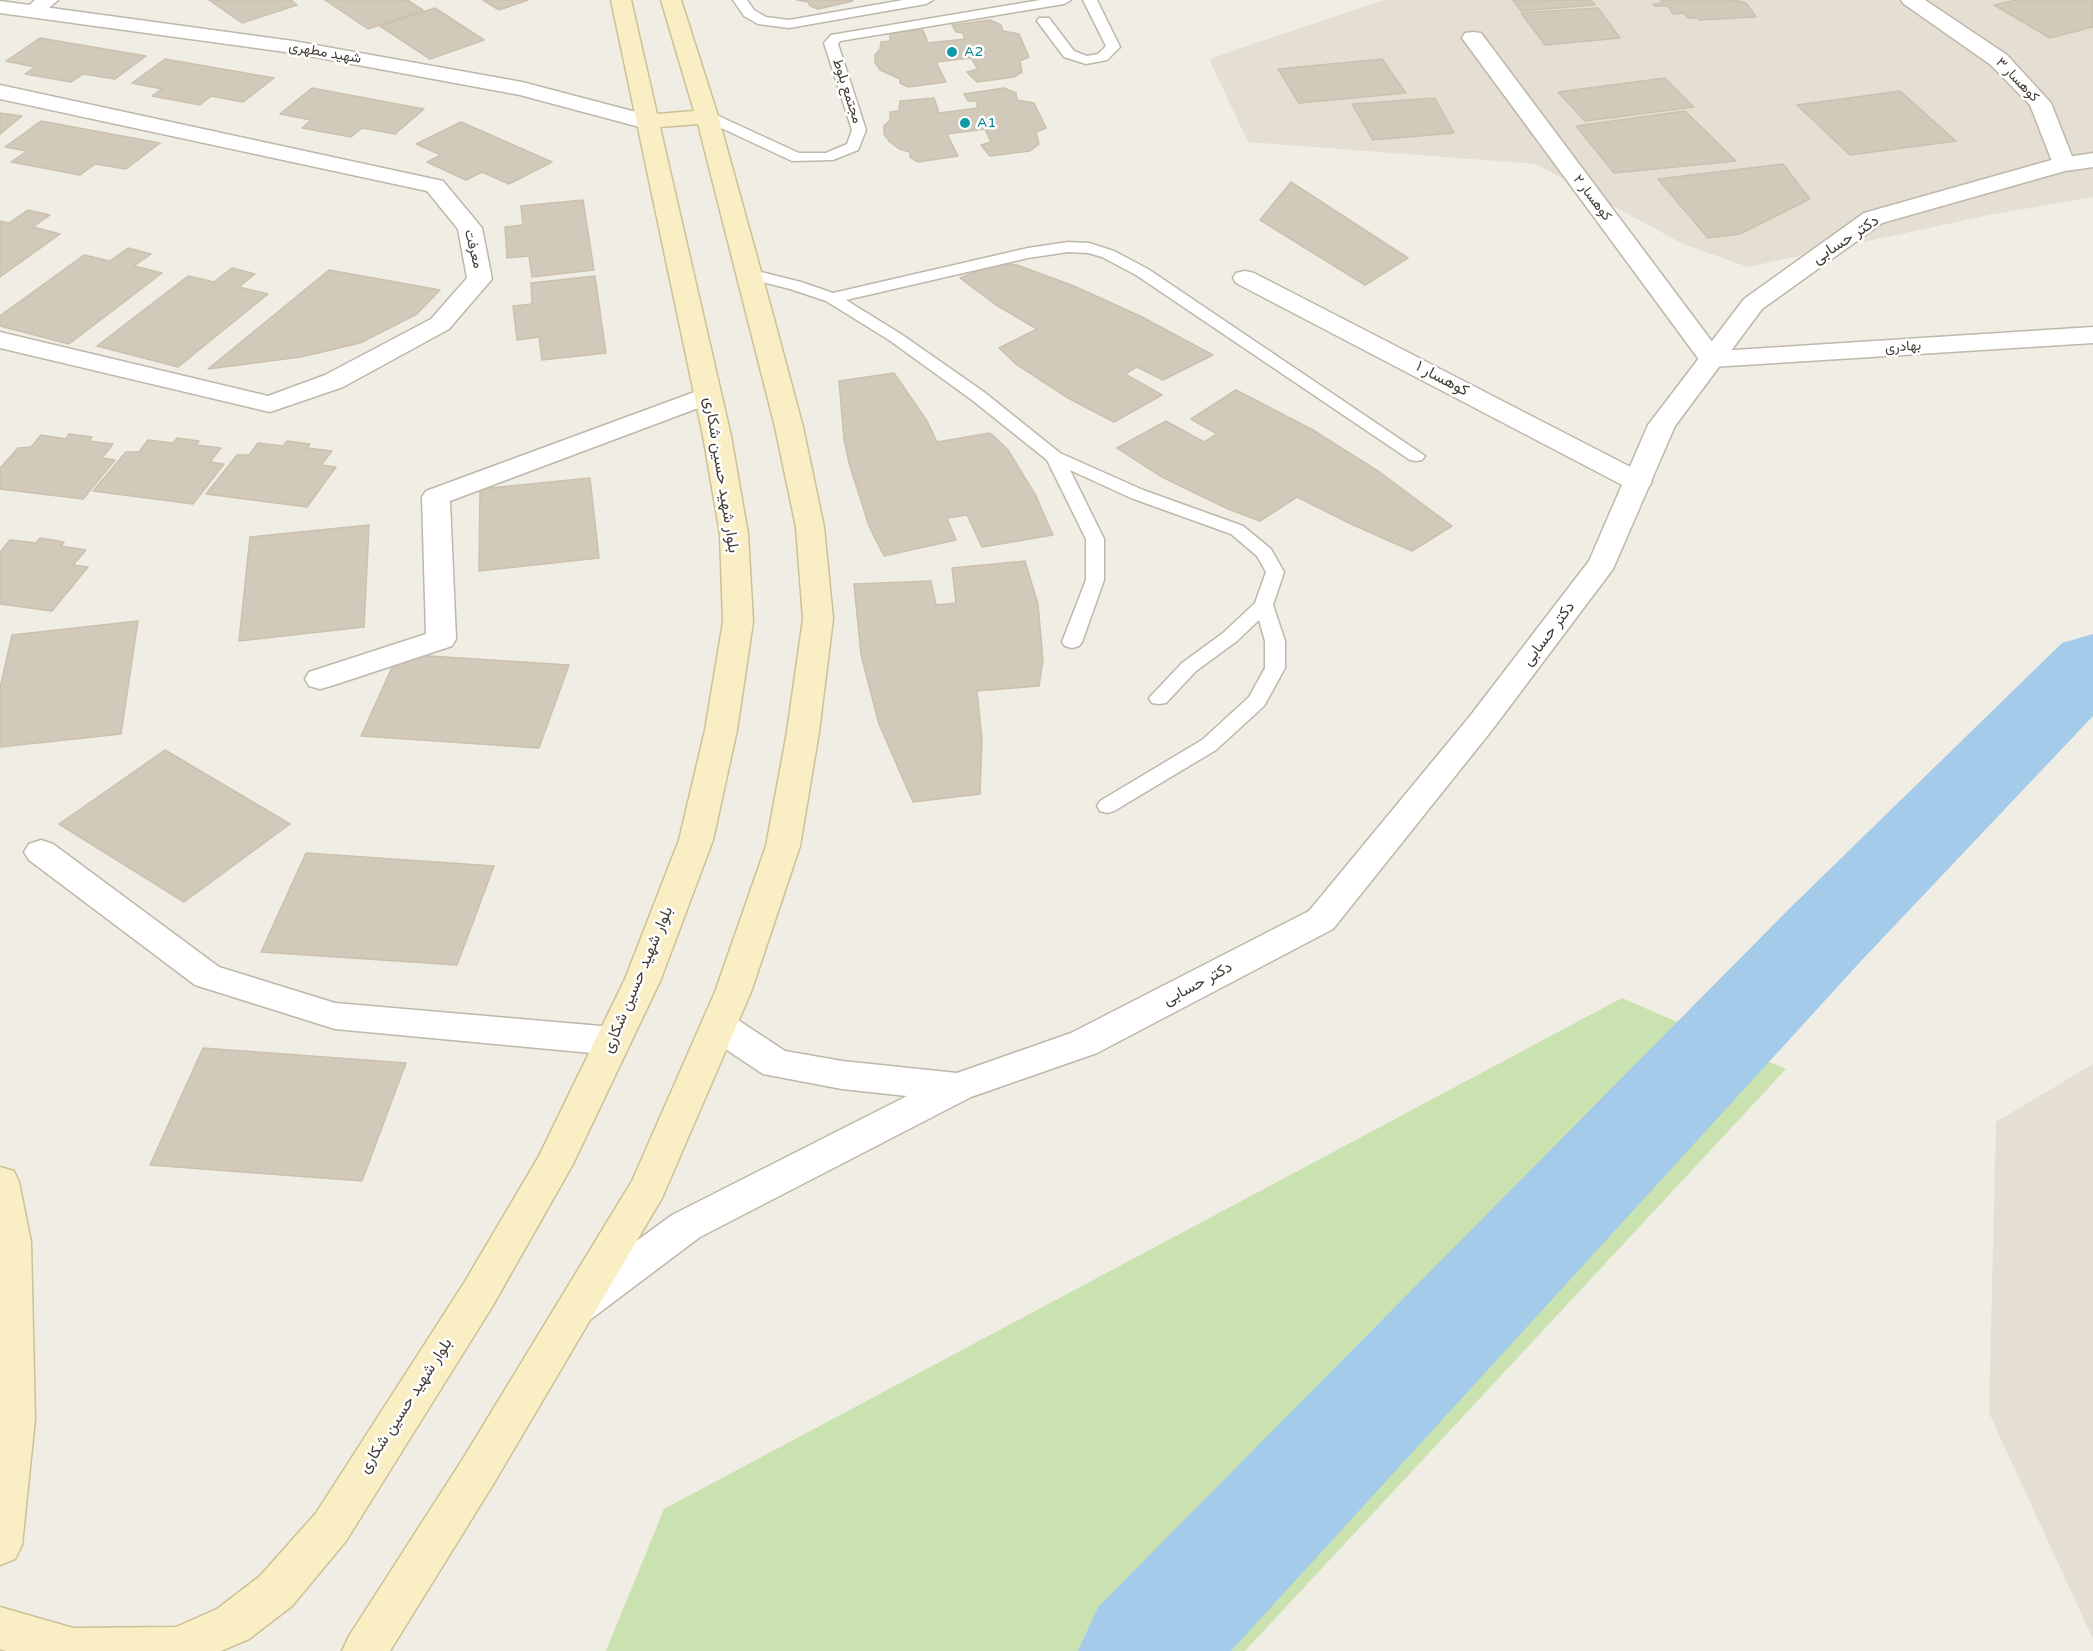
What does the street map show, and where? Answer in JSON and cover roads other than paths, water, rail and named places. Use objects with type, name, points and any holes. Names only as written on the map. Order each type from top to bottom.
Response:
[{"type":"main road","name":"بلوار شهید حسین شکاری","points":[[0,1628],[73,1649],[175,1650],[233,1624],[276,1591],[330,1527],[495,1265],[554,1164],[643,979],[696,840],[721,730],[738,622],[734,534],[708,395],[621,0]]},
{"type":"main road","points":[[364,1651],[479,1470],[648,1186],[733,992],[783,846],[804,732],[818,619],[810,527],[789,427],[749,274],[707,116],[671,0]]},
{"type":"main road","points":[[647,122],[707,116]]},
{"type":"main road","points":[[0,1182],[10,1242],[14,1419],[0,1545]]},
{"type":"street","name":"کوهسار ۳","points":[[1911,0],[2000,60],[2040,103],[2063,164]]},
{"type":"street","name":"شهید مطهری","points":[[0,6],[41,6],[293,47],[522,89],[647,122]]},
{"type":"street","name":"کوهسار ۲","points":[[1473,38],[1712,359]]},
{"type":"street","name":"معرفت","points":[[0,92],[435,186],[470,228],[480,279],[440,324],[334,381],[270,404],[0,340]]},
{"type":"street","name":"دکتر حسابی","points":[[573,1310],[686,1226],[958,1087],[1084,1043],[1321,920],[1481,723],[1603,562],[1662,425],[1754,304],[1874,218],[2063,164],[2093,160]]},
{"type":"street","name":"کوهسار ۱","points":[[1245,278],[1638,482]]},
{"type":"street","name":"بهادری","points":[[1712,359],[2093,335]]},
{"type":"street","points":[[320,679],[441,639],[436,497],[708,395]]},
{"type":"street","points":[[41,852],[207,976],[335,1016],[613,1041]]},
{"type":"street","points":[[718,1026],[776,1064],[842,1075],[958,1087]]},
{"type":"lane","points":[[740,0],[749,13],[763,21],[789,24],[926,0]]},
{"type":"lane","name":"مجتمع بلوط","points":[[707,116],[797,158],[828,157],[854,147],[859,130],[831,42],[836,38],[1064,0]]},
{"type":"lane","points":[[1044,21],[1069,54],[1086,60],[1102,57],[1113,48],[1090,0]]},
{"type":"lane","points":[[832,298],[1028,253],[1068,247],[1089,248],[1108,254],[1142,272],[1416,456]]},
{"type":"lane","points":[[749,274],[795,285],[832,298],[895,337],[969,389],[1054,457],[1137,494],[1237,530],[1264,553],[1275,572],[1264,605],[1230,637],[1189,667],[1159,698]]},
{"type":"lane","points":[[1054,457],[1095,539],[1095,580],[1072,642]]},
{"type":"lane","points":[[1107,806],[1209,745],[1257,701],[1275,668],[1275,641],[1264,605]]},
{"type":"waterway","points":[[1144,1651],[1826,934],[2093,663]]},
{"type":"place","name":"A2","points":[[952,52]]},
{"type":"place","name":"A1","points":[[965,123]]}]
